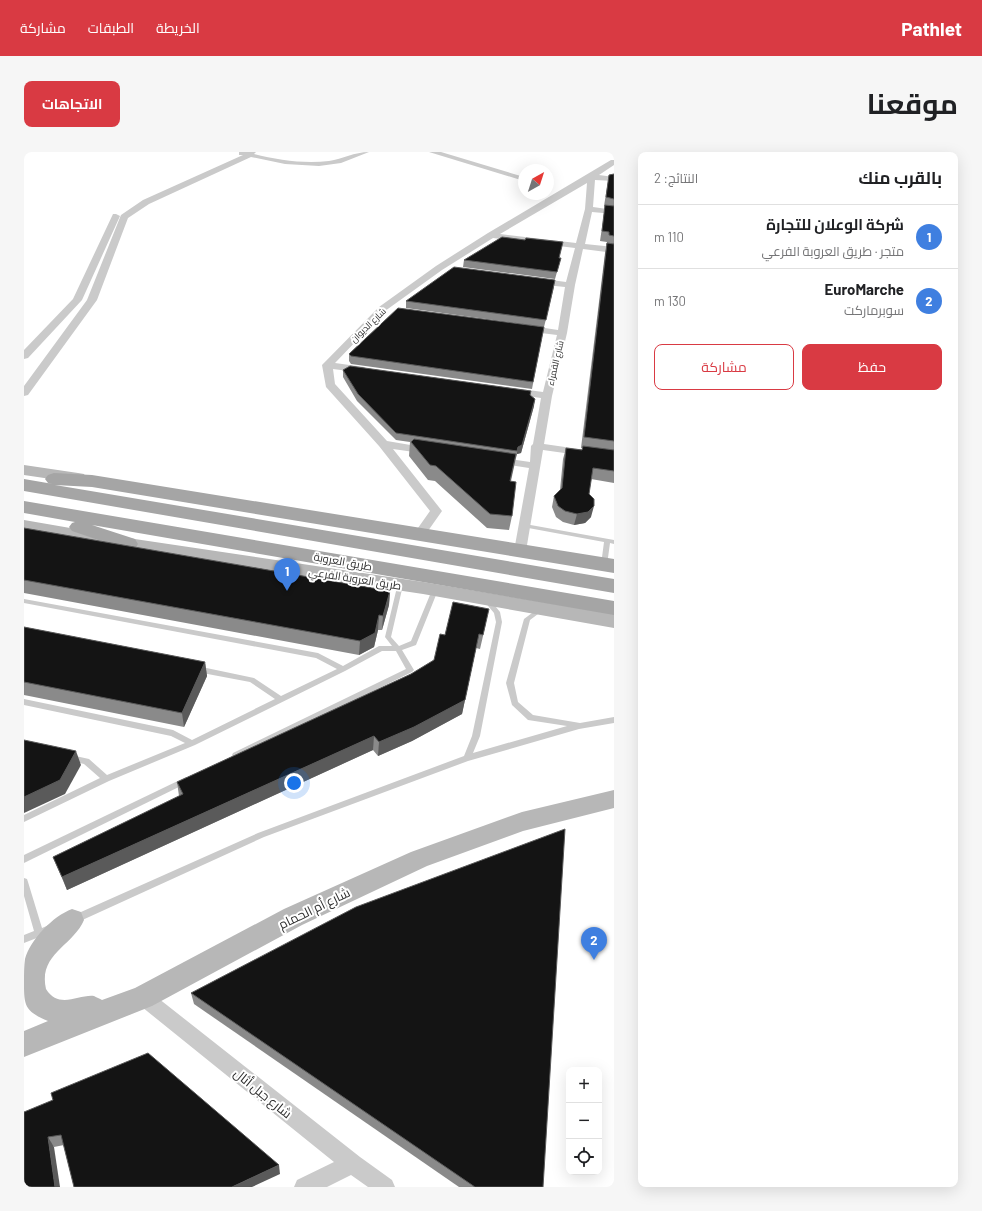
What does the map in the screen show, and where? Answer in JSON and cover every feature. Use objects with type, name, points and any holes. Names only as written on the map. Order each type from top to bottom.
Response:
[{"type":"main road","points":[[24,478],[91,489],[419,535],[609,566]]},
{"type":"main road","name":"طريق العروبة","points":[[24,485],[91,489],[614,586]]},
{"type":"main road","name":"طريق العروبة","points":[[24,507],[614,608]]},
{"type":"main road","points":[[24,513],[76,526],[128,544]]},
{"type":"street","points":[[24,356],[77,300],[115,217],[125,208],[140,199],[247,153],[310,160],[338,156],[350,152]]},
{"type":"street","points":[[24,393],[92,300],[124,218],[146,202],[247,153],[280,160],[315,164],[339,161],[365,152]]},
{"type":"street","points":[[433,152],[518,177]]},
{"type":"street","name":"شارع الديوان","points":[[327,365],[382,309],[439,268],[491,235],[592,177],[614,162]]},
{"type":"street","points":[[592,177],[614,179]]},
{"type":"street","name":"شارع القمراء","points":[[520,551],[535,466],[537,446],[547,396],[562,333],[570,285],[590,209],[592,177]]},
{"type":"street","points":[[590,209],[614,212]]},
{"type":"street","points":[[491,235],[614,250]]},
{"type":"street","points":[[439,268],[454,270]]},
{"type":"street","points":[[524,279],[570,285]]},
{"type":"street","points":[[382,309],[398,311]]},
{"type":"street","points":[[515,327],[562,333]]},
{"type":"street","points":[[374,372],[327,365],[330,385],[383,444],[436,511],[419,535]]},
{"type":"street","points":[[500,389],[547,396]]},
{"type":"street","points":[[383,444],[436,452]]},
{"type":"street","points":[[537,446],[614,457]]},
{"type":"street","points":[[482,458],[535,466]]},
{"type":"street","points":[[24,470],[91,489]]},
{"type":"street","name":"طريق العروبة الفرعي","points":[[24,526],[128,544],[435,590],[614,621]]},
{"type":"street","name":"شارع أم الحمام","points":[[24,1044],[143,997],[293,917],[419,858],[522,822],[614,799]]},
{"type":"street","points":[[72,920],[40,953],[33,972],[30,987],[36,1000],[50,1010],[69,1013],[114,1008]]},
{"type":"street","name":"شارع جبل أثال","points":[[143,997],[353,1164],[385,1187]]},
{"type":"street","points":[[304,1187],[353,1164]]},
{"type":"lane","points":[[525,526],[611,542],[609,566]]},
{"type":"lane","points":[[232,757],[410,670],[398,649],[388,637],[400,585]]},
{"type":"lane","points":[[24,819],[106,779],[192,743],[343,669],[381,648],[398,649],[414,643],[435,590]]},
{"type":"lane","points":[[467,758],[476,736],[499,622],[497,612],[485,599]]},
{"type":"lane","points":[[24,601],[318,656],[343,669]]},
{"type":"lane","points":[[540,609],[527,619],[510,683],[515,703],[531,718],[580,726]]},
{"type":"lane","points":[[192,668],[252,680],[281,700]]},
{"type":"lane","points":[[24,702],[173,733],[192,743]]},
{"type":"lane","points":[[24,939],[72,920],[261,835],[467,758],[580,726],[614,720]]},
{"type":"lane","points":[[63,756],[86,761],[106,779]]},
{"type":"lane","points":[[24,859],[190,777]]},
{"type":"lane","points":[[24,882],[39,933]]},
{"type":"building","points":[[614,174],[614,199],[606,197],[609,175]]},
{"type":"building","points":[[605,205],[614,206],[614,236],[609,235],[609,232],[602,231]]},
{"type":"building","points":[[502,237],[563,242],[557,272],[464,260]]},
{"type":"building","points":[[607,243],[614,244],[614,441],[584,437]]},
{"type":"building","points":[[454,267],[555,280],[546,320],[406,301]]},
{"type":"building","points":[[398,308],[544,327],[533,382],[351,356],[349,354]]},
{"type":"building","points":[[350,366],[531,391],[530,395],[535,399],[522,445],[518,447],[517,451],[396,433],[358,394],[343,370]]},
{"type":"building","points":[[414,439],[516,454],[510,481],[516,482],[512,516],[490,514],[436,466],[430,465],[411,442]]},
{"type":"building","points":[[583,446],[614,450],[614,471],[593,468],[589,494],[594,499],[594,506],[588,512],[577,514],[565,511],[558,506],[554,496],[562,488],[566,448],[582,450]]},
{"type":"building","points":[[24,528],[390,591],[383,616],[379,615],[375,633],[360,641],[24,580]]},
{"type":"building","points":[[453,602],[489,609],[483,635],[479,634],[465,700],[414,727],[379,742],[374,736],[62,877],[53,857],[183,794],[177,782],[411,674],[434,660],[440,634],[445,635]]},
{"type":"building","points":[[24,627],[205,662],[182,713],[24,682]]},
{"type":"building","points":[[24,740],[76,751],[60,780],[24,797]]},
{"type":"building","points":[[565,829],[543,1187],[475,1187],[191,993],[356,907]]},
{"type":"building","points":[[148,1053],[279,1165],[232,1187],[74,1187],[61,1135],[48,1137],[55,1187],[24,1187],[24,1112],[53,1100],[51,1093]]},
{"type":"place","name":"شركة الوعلان للتجارة","points":[[287,591]]},
{"type":"place","name":"EuroMarche","points":[[594,960]]}]
